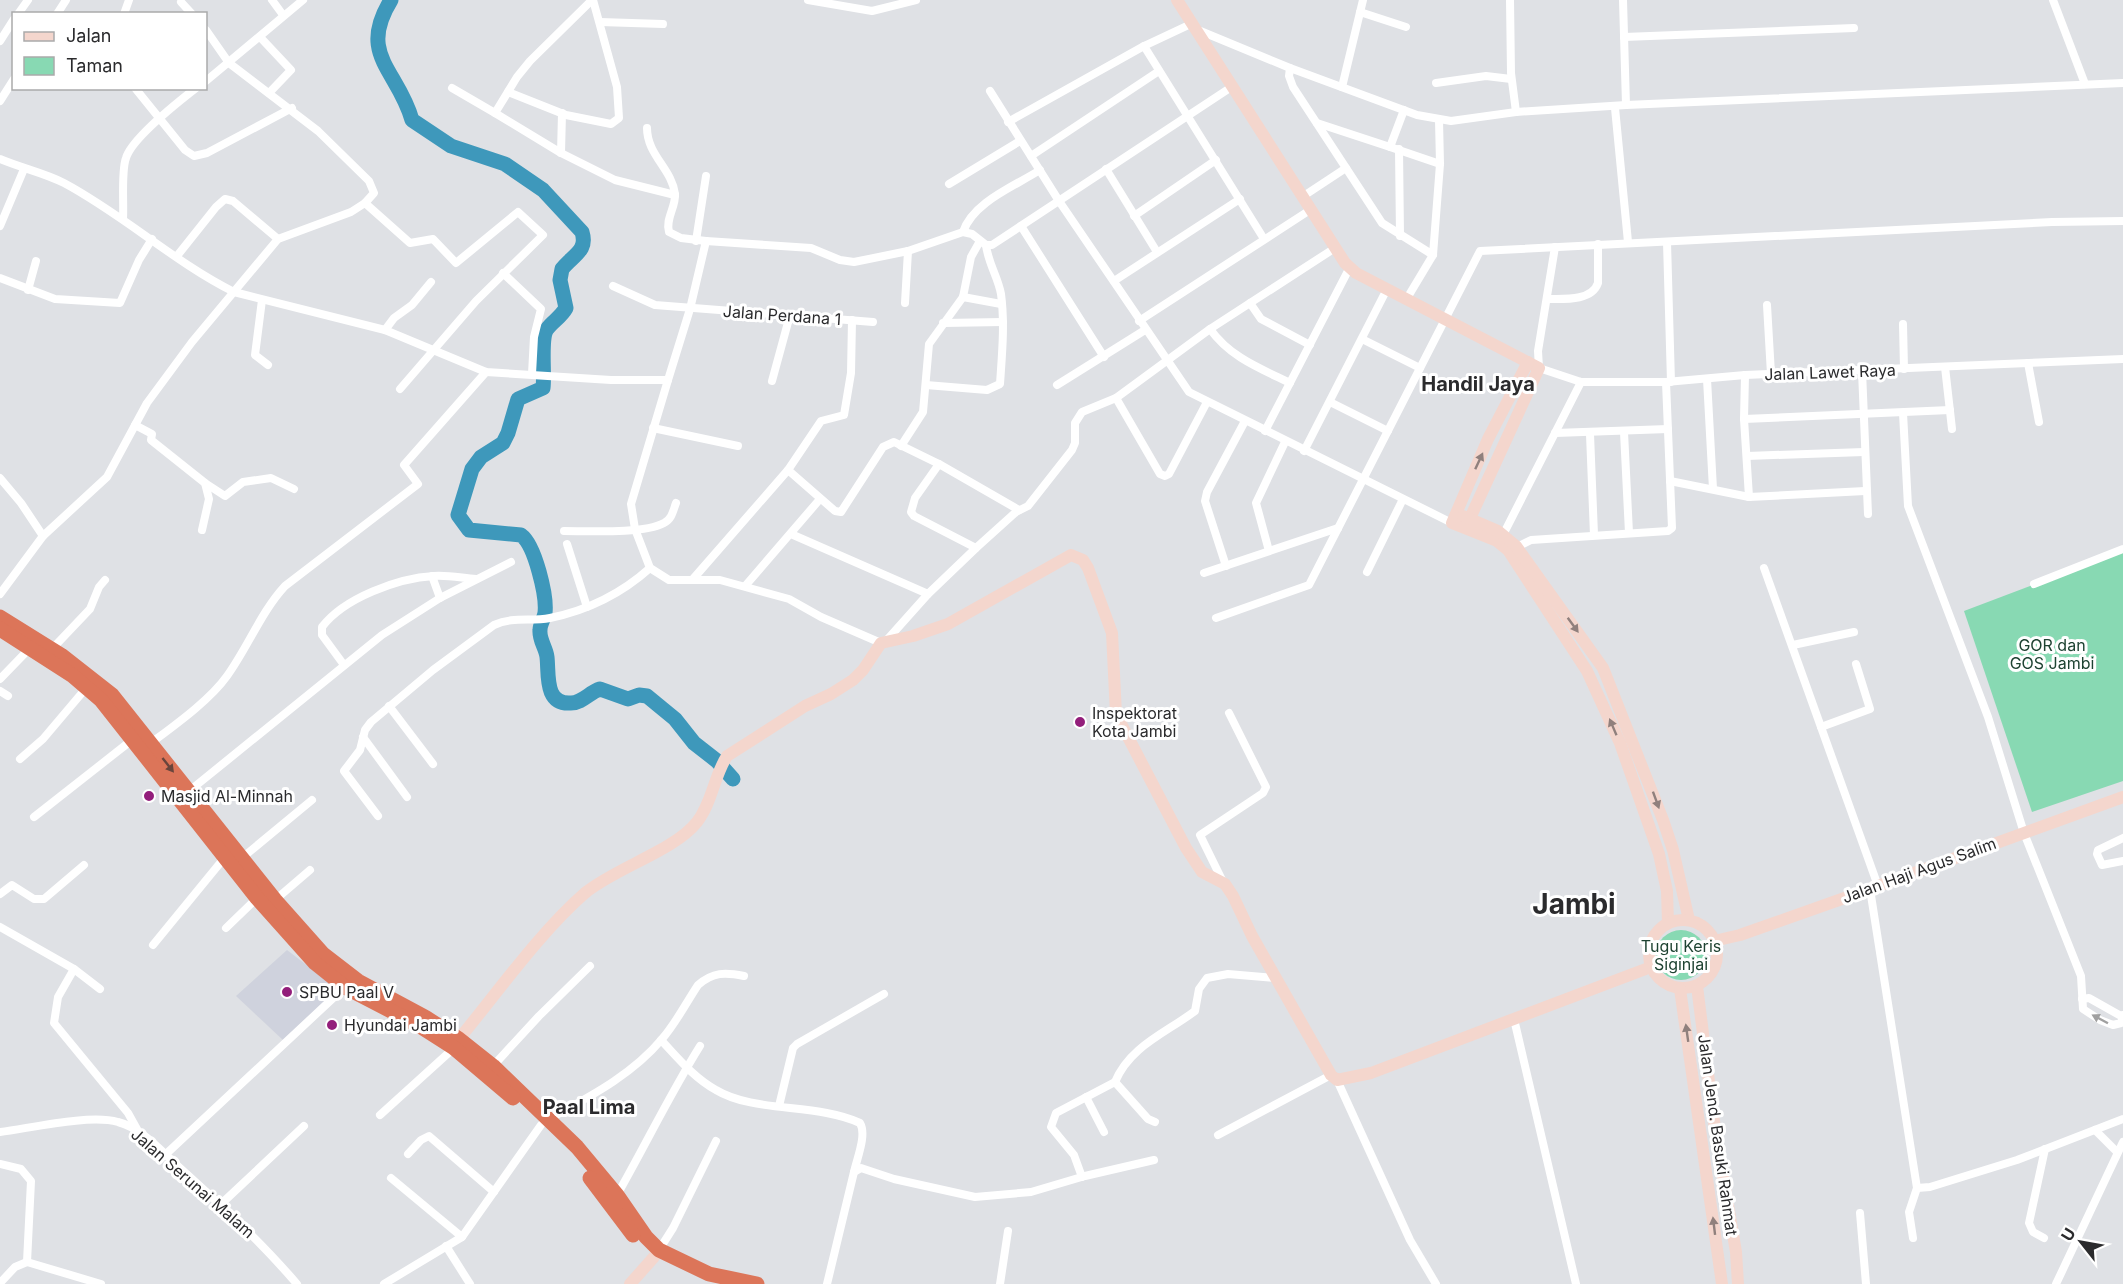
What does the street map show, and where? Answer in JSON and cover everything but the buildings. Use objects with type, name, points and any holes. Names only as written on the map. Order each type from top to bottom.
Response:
[{"type":"highway","points":[[0,617],[52,649],[112,695],[151,743],[225,857],[257,898],[340,978],[418,1025],[457,1044],[493,1066],[545,1122],[640,1245],[709,1274],[757,1284]]},
{"type":"highway","points":[[0,629],[87,687],[101,700],[132,740],[242,858],[275,900],[302,942]]},
{"type":"highway","points":[[457,1044],[545,1122],[577,1147],[617,1195],[657,1253],[710,1284]]},
{"type":"street","points":[[272,0],[283,15]]},
{"type":"street","points":[[207,80],[303,0]]},
{"type":"street","points":[[495,113],[508,92],[541,48],[592,0],[617,87],[619,118],[611,124],[562,113],[508,92]]},
{"type":"street","points":[[808,0],[872,11],[916,0]]},
{"type":"street","points":[[872,0],[872,11]]},
{"type":"street","points":[[1177,0],[1302,198],[1350,267],[1406,300],[1533,365]]},
{"type":"street","points":[[1342,87],[1363,0]]},
{"type":"street","points":[[1510,0],[1511,79],[1516,112]]},
{"type":"street","points":[[1623,0],[1626,105]]},
{"type":"street","points":[[2053,0],[2085,84]]},
{"type":"street","points":[[181,2],[190,12]]},
{"type":"street","points":[[1360,12],[1406,27]]},
{"type":"street","points":[[600,22],[663,24]]},
{"type":"street","points":[[0,41],[12,23]]},
{"type":"street","points":[[1008,122],[1144,46],[1195,26],[1290,68],[1404,110],[1451,121],[1516,112],[1615,108],[1626,105],[2123,83]]},
{"type":"street","points":[[1624,37],[1854,28]]},
{"type":"street","points":[[0,594],[43,536],[108,477],[147,403],[278,239],[351,212],[365,203],[374,192],[369,181],[292,108],[229,63],[207,31]]},
{"type":"street","points":[[260,37],[291,70],[269,93]]},
{"type":"street","points":[[1144,46],[1264,238]]},
{"type":"street","points":[[1290,68],[1289,76],[1293,87],[1382,223],[1433,255]]},
{"type":"street","points":[[1031,156],[1159,71]]},
{"type":"street","points":[[1436,82],[1486,76],[1511,79]]},
{"type":"street","points":[[0,101],[12,82]]},
{"type":"street","points":[[647,128],[651,150],[675,195],[668,225],[669,232],[681,238],[696,241],[811,248],[840,260],[854,262],[908,251],[963,232],[972,234],[983,243],[992,245],[1233,86]]},
{"type":"street","points":[[452,88],[561,153],[615,180],[675,195]]},
{"type":"street","points":[[137,90],[185,150],[198,156],[292,108]]},
{"type":"street","points":[[123,219],[125,158],[133,146],[161,118],[194,90]]},
{"type":"street","points":[[990,91],[1059,201],[1167,363],[1189,392],[1245,422],[1440,517],[1468,522],[1503,535],[1603,668],[1632,737],[1670,840],[1689,920]]},
{"type":"street","points":[[1615,108],[1628,242]]},
{"type":"street","points":[[1400,236],[1395,148],[1404,110]]},
{"type":"street","points":[[561,153],[562,113]]},
{"type":"street","points":[[1406,300],[1433,255],[1440,164],[1439,120]]},
{"type":"street","points":[[1317,123],[1440,164]]},
{"type":"street","points":[[949,184],[1020,141]]},
{"type":"street","points":[[0,159],[63,182],[123,219],[211,280],[234,292],[385,330],[436,349],[486,372],[668,380]]},
{"type":"street","points":[[1134,216],[1216,160]]},
{"type":"street","points":[[1302,198],[1346,168]]},
{"type":"street","points":[[0,225],[24,169]]},
{"type":"street","points":[[1106,169],[1157,252]]},
{"type":"street","points":[[963,232],[966,222],[984,206],[1040,170]]},
{"type":"street","points":[[696,241],[706,176]]},
{"type":"street","points":[[177,256],[225,199],[233,201],[278,239]]},
{"type":"street","points":[[1114,281],[1240,199]]},
{"type":"street","points":[[365,203],[410,243],[432,239],[456,263],[516,213],[520,213],[543,237],[503,273],[400,389]]},
{"type":"street","points":[[1139,321],[1310,210]]},
{"type":"street","points":[[1216,618],[1309,585],[1480,251],[2052,222],[2123,221]]},
{"type":"street","points":[[1021,226],[1104,357]]},
{"type":"street","points":[[0,278],[28,290],[67,302],[120,303],[139,260],[152,239]]},
{"type":"street","points":[[706,241],[690,309],[632,494],[635,529],[650,568],[669,580],[693,579],[746,585],[789,598],[820,617],[883,642],[913,636],[948,624],[1062,557],[1076,556],[1088,568],[1112,633],[1116,714],[1186,848],[1202,872],[1224,884]]},
{"type":"street","points":[[1513,550],[1531,540],[1672,528],[1668,429],[1666,242]]},
{"type":"street","points":[[901,446],[923,412],[929,344],[963,297],[971,257],[983,243]]},
{"type":"street","points":[[926,385],[987,390],[1000,384],[1003,322],[1001,304],[983,243]]},
{"type":"street","points":[[1549,299],[1584,296],[1595,289],[1598,244]]},
{"type":"street","points":[[1468,522],[1502,446],[1538,351],[1549,299],[1555,247]]},
{"type":"street","points":[[380,1115],[457,1044],[565,912],[579,899],[614,872],[688,832],[705,809],[720,767],[727,756],[798,710],[853,680],[883,642],[928,594],[1019,510],[1028,506],[1072,450],[1076,443],[1074,430],[1077,418],[1082,412],[1116,398],[1167,363],[1210,329],[1335,248]]},
{"type":"street","points":[[905,303],[908,251]]},
{"type":"street","points":[[28,290],[36,261]]},
{"type":"street","points":[[1265,431],[1350,267]]},
{"type":"street","points":[[503,273],[541,309],[534,337],[534,374]]},
{"type":"street","points":[[385,330],[394,318],[411,305],[432,282]]},
{"type":"street","name":"Jalan Perdana 1","points":[[613,286],[642,301],[690,309],[873,322]]},
{"type":"street","points":[[1304,451],[1387,289]]},
{"type":"street","points":[[963,297],[1001,304]]},
{"type":"street","points":[[262,300],[255,355],[268,365]]},
{"type":"street","points":[[1250,303],[1261,319],[1310,345]]},
{"type":"street","points":[[1767,304],[1771,374]]},
{"type":"street","points":[[772,381],[790,315]]},
{"type":"street","points":[[693,579],[788,470],[821,421],[844,415],[851,373],[852,320]]},
{"type":"street","points":[[943,323],[1003,322]]},
{"type":"street","points":[[1903,324],[1904,369]]},
{"type":"street","points":[[1210,329],[1222,345],[1237,357],[1290,383]]},
{"type":"street","points":[[1057,386],[1145,330]]},
{"type":"street","points":[[1362,339],[1420,368]]},
{"type":"street","name":"Jalan Lawet Raya","points":[[1533,365],[1581,382],[1669,382],[1746,375],[2123,359]]},
{"type":"street","points":[[2028,363],[2039,422]]},
{"type":"street","points":[[1453,518],[1488,439],[1533,365]]},
{"type":"street","points":[[1945,367],[1952,429]]},
{"type":"street","points":[[1862,370],[1865,491],[1868,514]]},
{"type":"street","points":[[151,743],[219,686],[234,665],[271,601],[285,586],[418,484],[404,465],[486,372]]},
{"type":"street","points":[[1746,375],[1744,419],[1749,497]]},
{"type":"street","points":[[1707,379],[1713,489]]},
{"type":"street","points":[[1503,535],[1581,382]]},
{"type":"street","points":[[1116,398],[1160,474],[1165,476],[1169,474],[1207,402]]},
{"type":"street","points":[[1330,402],[1388,431]]},
{"type":"street","points":[[1744,419],[1950,410]]},
{"type":"street","points":[[1903,413],[1908,506],[1911,516],[1988,717],[2024,833],[2081,976],[2083,1009],[2113,1025],[2122,1021]]},
{"type":"street","points":[[1226,566],[1205,501],[1207,492],[1245,422]]},
{"type":"street","points":[[135,425],[152,434],[152,440],[205,483],[225,496],[243,482],[271,478],[294,489]]},
{"type":"street","points":[[653,428],[738,446]]},
{"type":"street","points":[[1555,433],[1590,434],[1668,429]]},
{"type":"street","points":[[1624,432],[1629,532]]},
{"type":"street","points":[[1590,434],[1594,535]]},
{"type":"street","points":[[1488,439],[1502,446]]},
{"type":"street","points":[[788,470],[835,511],[841,512],[883,447],[894,442],[939,464],[1019,510]]},
{"type":"street","points":[[1269,551],[1256,503],[1286,442]]},
{"type":"street","points":[[1747,456],[1864,452]]},
{"type":"street","points":[[939,464],[915,498],[911,512],[914,516],[976,548]]},
{"type":"street","points":[[0,478],[21,503],[43,536]]},
{"type":"street","points":[[1670,481],[1749,497],[1865,491]]},
{"type":"street","points":[[202,531],[209,499],[205,483]]},
{"type":"street","points":[[746,585],[820,499]]},
{"type":"street","points":[[1367,572],[1403,499]]},
{"type":"street","points":[[564,531],[635,529],[666,522],[671,517],[676,503]]},
{"type":"street","points":[[1468,522],[1513,550]]},
{"type":"street","points":[[1204,573],[1338,528]]},
{"type":"street","points":[[791,534],[928,594]]},
{"type":"street","points":[[567,544],[587,607]]},
{"type":"street","points":[[2034,584],[2123,549]]},
{"type":"street","points":[[183,795],[382,635],[440,598],[511,562]]},
{"type":"street","points":[[378,816],[344,771],[360,750],[367,726],[388,705],[494,625],[508,619],[549,618],[587,607],[613,597],[650,568]]},
{"type":"street","points":[[1764,568],[1821,727],[1874,887],[1917,1188],[1909,1212],[1913,1238]]},
{"type":"street","points":[[1528,571],[1587,671],[1620,743],[1659,854],[1667,891],[1668,923]]},
{"type":"street","points":[[344,665],[322,636],[325,623],[371,591],[432,576],[477,579]]},
{"type":"street","points":[[432,576],[440,598]]},
{"type":"street","points":[[52,649],[90,609],[99,587],[105,580]]},
{"type":"street","points":[[1792,645],[1854,632]]},
{"type":"street","points":[[0,679],[30,648]]},
{"type":"street","points":[[1821,727],[1870,709],[1856,664]]},
{"type":"street","points":[[20,759],[43,739],[87,687]]},
{"type":"street","points":[[388,705],[434,764]]},
{"type":"street","points":[[1229,712],[1266,787],[1263,793],[1200,835],[1224,884],[1233,896],[1276,978],[1334,1078],[1410,1240],[1436,1284]]},
{"type":"street","points":[[363,737],[407,797]]},
{"type":"street","points":[[34,817],[132,740]]},
{"type":"street","name":"Jalan Haji Agus Salim","points":[[1714,941],[1874,887],[2123,797]]},
{"type":"street","points":[[242,858],[312,800]]},
{"type":"street","points":[[2123,838],[2098,850],[2097,854],[2102,866],[2123,861]]},
{"type":"street","points":[[153,945],[225,857]]},
{"type":"street","points":[[0,894],[12,885],[39,901],[51,896],[84,865]]},
{"type":"street","points":[[275,900],[310,870]]},
{"type":"street","points":[[226,928],[257,898]]},
{"type":"street","points":[[1689,920],[1708,931],[1714,941],[1717,951],[1712,972],[1697,986],[1680,989],[1661,981],[1651,966],[1649,946],[1653,937],[1668,923],[1689,920]]},
{"type":"street","points":[[0,927],[74,969],[100,989]]},
{"type":"street","points":[[493,1066],[538,1016],[590,966]]},
{"type":"street","points":[[1218,1136],[1334,1078],[1362,1076],[1651,966]]},
{"type":"street","points":[[74,969],[58,997],[54,1023],[128,1113],[138,1131]]},
{"type":"street","points":[[384,1284],[462,1237],[545,1122],[619,1078],[661,1040],[698,985],[705,979],[728,972],[744,976]]},
{"type":"street","points":[[1082,1177],[1074,1155],[1052,1127],[1056,1113],[1115,1082],[1120,1069],[1137,1049],[1169,1031],[1195,1011],[1199,989],[1207,978],[1228,974],[1276,978]]},
{"type":"street","points":[[165,1155],[340,978]]},
{"type":"street","name":"Jalan Jend. Basuki Rahmat","points":[[1697,986],[1738,1284]]},
{"type":"street","name":"Jalan Jend. Basuki Rahmat","points":[[1680,989],[1721,1278]]},
{"type":"street","points":[[779,1106],[793,1048],[884,994]]},
{"type":"street","points":[[2082,999],[2090,998],[2122,1021]]},
{"type":"street","points":[[1514,1019],[1576,1284]]},
{"type":"street","points":[[661,1040],[697,1077],[717,1091],[741,1099],[812,1110],[860,1123],[861,1141],[827,1284]]},
{"type":"street","points":[[617,1195],[699,1046]]},
{"type":"street","points":[[1115,1082],[1148,1119],[1155,1122]]},
{"type":"street","points":[[1086,1097],[1104,1132]]},
{"type":"street","points":[[1917,1188],[1930,1187],[2045,1149],[2123,1119]]},
{"type":"street","name":"Jalan Serunai Malam","points":[[0,1132],[108,1120],[120,1122],[138,1131],[268,1249],[297,1284]]},
{"type":"street","points":[[220,1205],[304,1126]]},
{"type":"street","points":[[2095,1130],[2117,1152]]},
{"type":"street","points":[[408,1154],[421,1140],[429,1136],[494,1192]]},
{"type":"street","points":[[630,1284],[657,1253],[673,1228],[716,1142]]},
{"type":"street","points":[[2056,1284],[2123,1142]]},
{"type":"street","points":[[2044,1238],[2033,1232],[2029,1222],[2045,1149]]},
{"type":"street","points":[[854,1172],[861,1168],[894,1179],[975,1197],[1031,1192],[1154,1160]]},
{"type":"street","points":[[0,1164],[21,1170],[32,1181],[27,1262]]},
{"type":"street","points":[[391,1178],[462,1237]]},
{"type":"street","points":[[1860,1213],[1866,1284]]},
{"type":"street","points":[[1000,1284],[1008,1231]]},
{"type":"street","points":[[446,1246],[470,1284]]},
{"type":"street","points":[[0,1282],[15,1267],[27,1262],[76,1280],[101,1284]]},
{"type":"street","points":[[1721,1278],[1737,1270]]},
{"type":"shaded area","name":"SPBU Paal V","points":[[287,950],[338,989],[284,1041],[236,996]]},
{"type":"green space","name":"GOR dan GOS Jambi","points":[[2123,551],[2123,781],[2032,812],[1964,611]]},
{"type":"green space","name":"Tugu Keris Siginjai","points":[[1676,930],[1686,930],[1699,937],[1706,950],[1706,960],[1699,973],[1686,980],[1676,980],[1667,976],[1660,969],[1656,960],[1656,950],[1660,941],[1667,934]]},
{"type":"waterway","points":[[391,0],[382,19],[378,35],[379,49],[412,120],[451,146],[505,164],[543,190],[582,232],[583,238],[581,248],[562,269],[560,280],[566,308],[549,326],[545,334],[543,388],[518,399],[503,443],[481,457],[472,469],[458,515],[469,530],[521,535],[531,549],[544,595],[545,613],[540,634],[547,657],[548,680],[556,699],[575,703],[600,689],[628,699],[639,695],[647,696],[675,719],[694,743],[717,761],[733,779]]},
{"type":"place","name":"Inspektorat Kota Jambi","points":[[1080,722]]},
{"type":"place","name":"Masjid Al-Minnah","points":[[149,796]]},
{"type":"place","name":"SPBU Paal V","points":[[287,992]]},
{"type":"place","name":"Hyundai Jambi","points":[[332,1025]]},
{"type":"district","name":"Handil Jaya","points":[[1478,384]]},
{"type":"district","name":"Jambi","points":[[1574,904]]},
{"type":"district","name":"Paal Lima","points":[[589,1107]]}]
